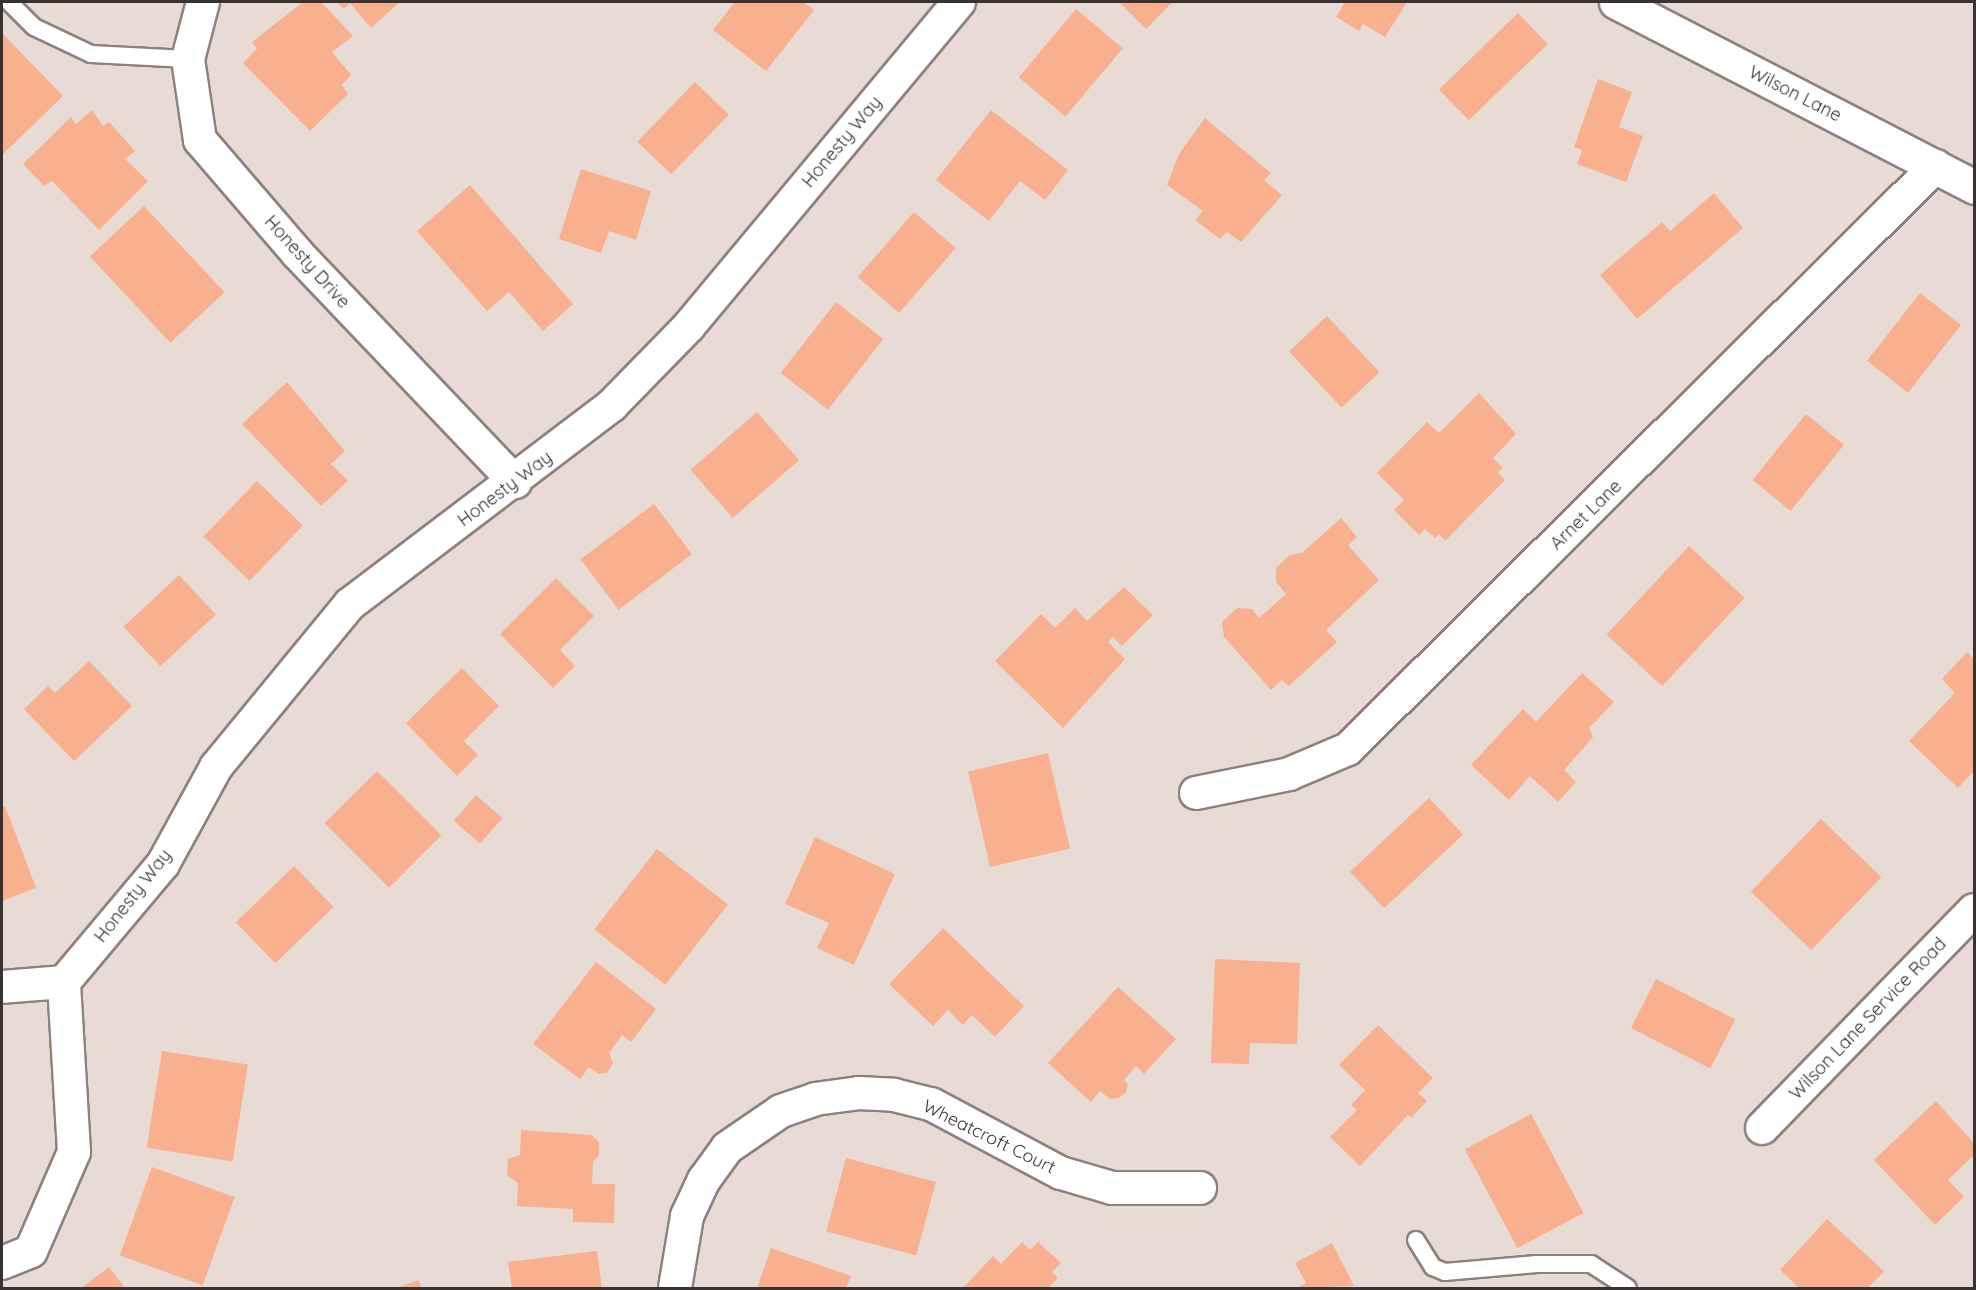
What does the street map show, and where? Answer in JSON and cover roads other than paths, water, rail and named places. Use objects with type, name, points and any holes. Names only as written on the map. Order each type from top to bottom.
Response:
[{"type":"main road","name":"Wilson Lane","points":[[1616,2],[1974,187]]},
{"type":"street","name":"Honesty Drive","points":[[203,2],[188,59],[200,140],[298,254],[515,483]]},
{"type":"street","name":"Honesty Way","points":[[64,982],[163,864],[216,767],[350,604],[515,483],[612,405],[689,326],[959,2]]},
{"type":"street","name":"Arnet Lane","points":[[1196,793],[1289,774],[1323,763],[1348,748],[1936,166]]},
{"type":"street","name":"Wilson Lane Service Road","points":[[1762,1128],[1974,910]]},
{"type":"street","points":[[2,987],[64,982],[74,1152],[31,1251],[2,1263]]},
{"type":"street","name":"Wheatcroft Court","points":[[675,1288],[687,1216],[704,1180],[727,1148],[781,1111],[815,1099],[859,1093],[894,1095],[931,1104],[1071,1176],[1112,1188],[1200,1188]]},
{"type":"lane","points":[[9,2],[34,27],[91,54],[188,59]]},
{"type":"lane","points":[[1416,1240],[1433,1267],[1445,1272],[1537,1264],[1591,1264],[1628,1288]]}]
